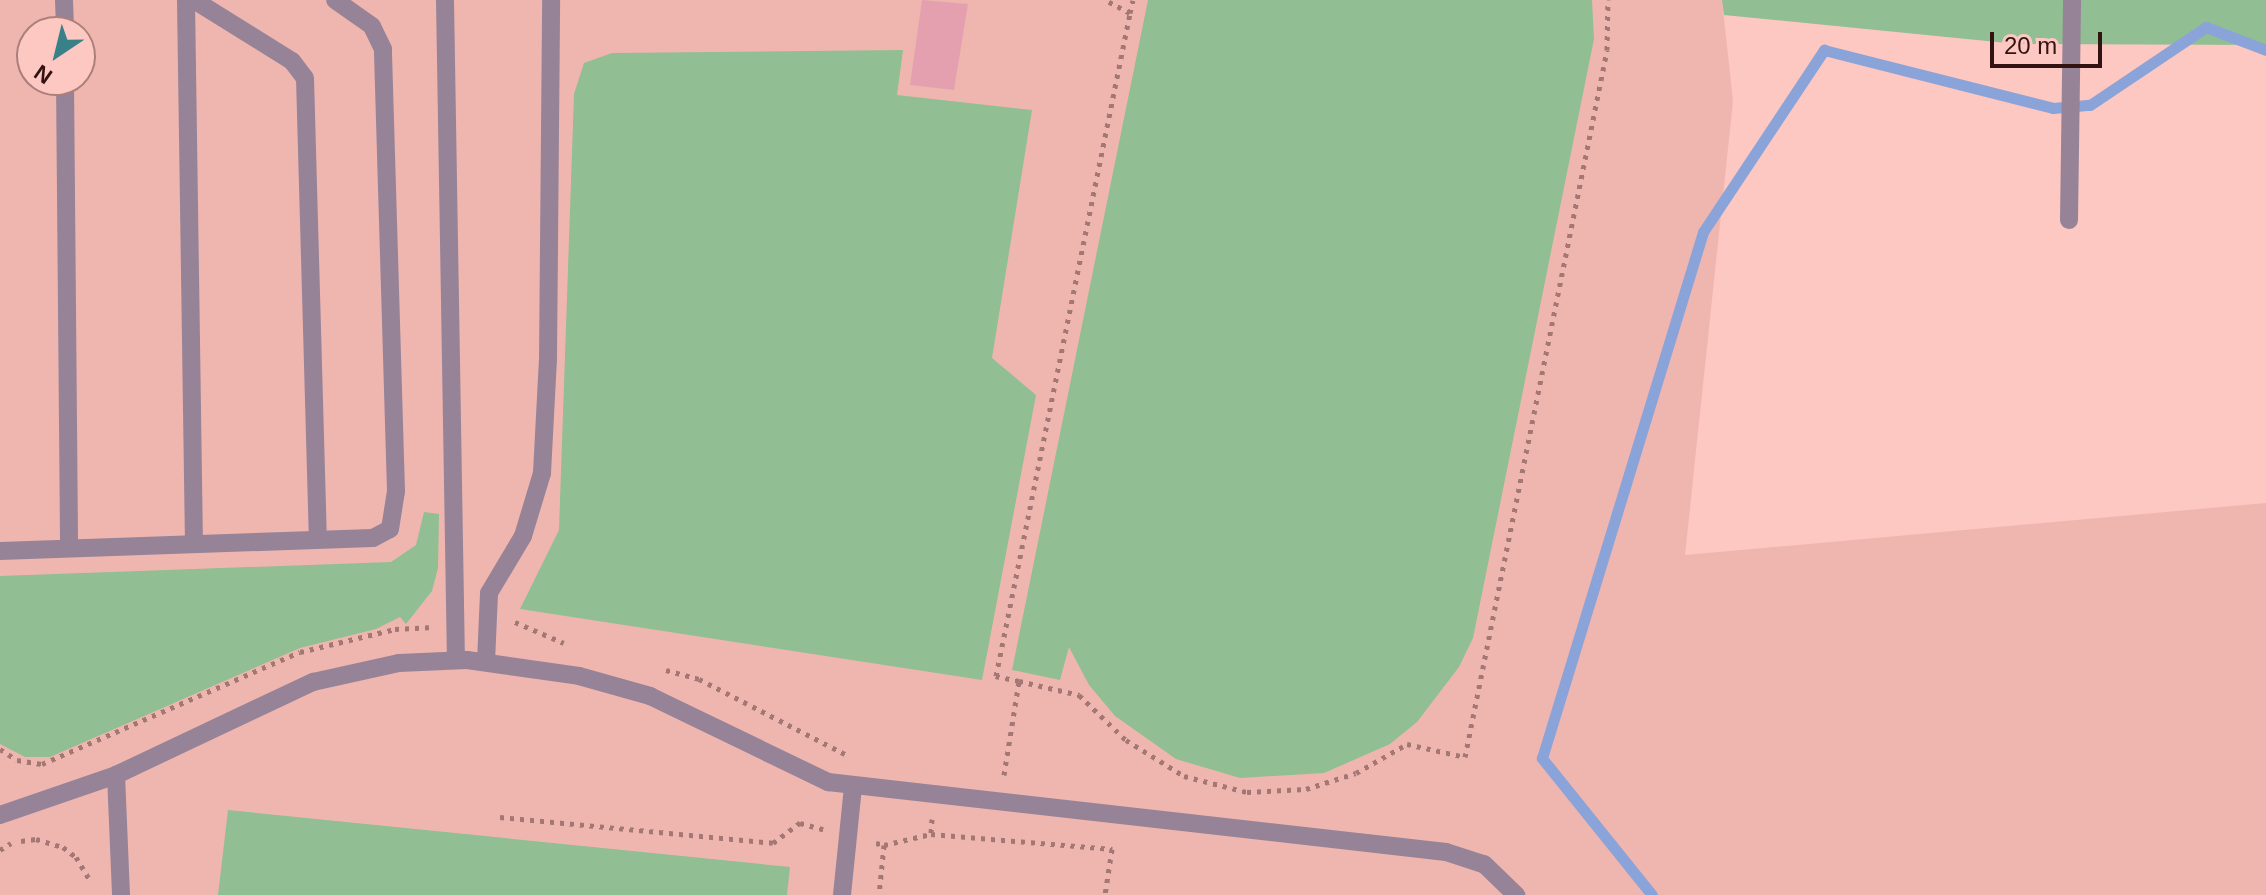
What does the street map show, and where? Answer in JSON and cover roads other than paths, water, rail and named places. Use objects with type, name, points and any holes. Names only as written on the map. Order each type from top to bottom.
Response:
[{"type":"lane","points":[[186,0],[194,543]]},
{"type":"lane","points":[[194,0],[292,61],[305,78],[318,539]]},
{"type":"lane","points":[[0,551],[383,536],[391,527],[396,491],[383,49],[372,26],[335,0]]},
{"type":"lane","points":[[445,0],[456,660]]},
{"type":"lane","points":[[486,662],[489,593],[523,536],[542,473],[548,360],[551,0]]},
{"type":"lane","points":[[2069,220],[2072,0]]},
{"type":"lane","points":[[65,96],[69,547]]},
{"type":"lane","points":[[0,815],[116,775],[313,682],[354,670],[456,660],[579,676],[650,696],[798,770],[853,787],[1446,852],[1484,864],[1516,895]]},
{"type":"lane","points":[[116,775],[121,895]]},
{"type":"lane","points":[[842,895],[853,787]]},
{"type":"waterway","points":[[1652,895],[1542,758],[1703,232],[1824,50],[2053,108],[2090,105],[2206,27],[2266,50]]}]
